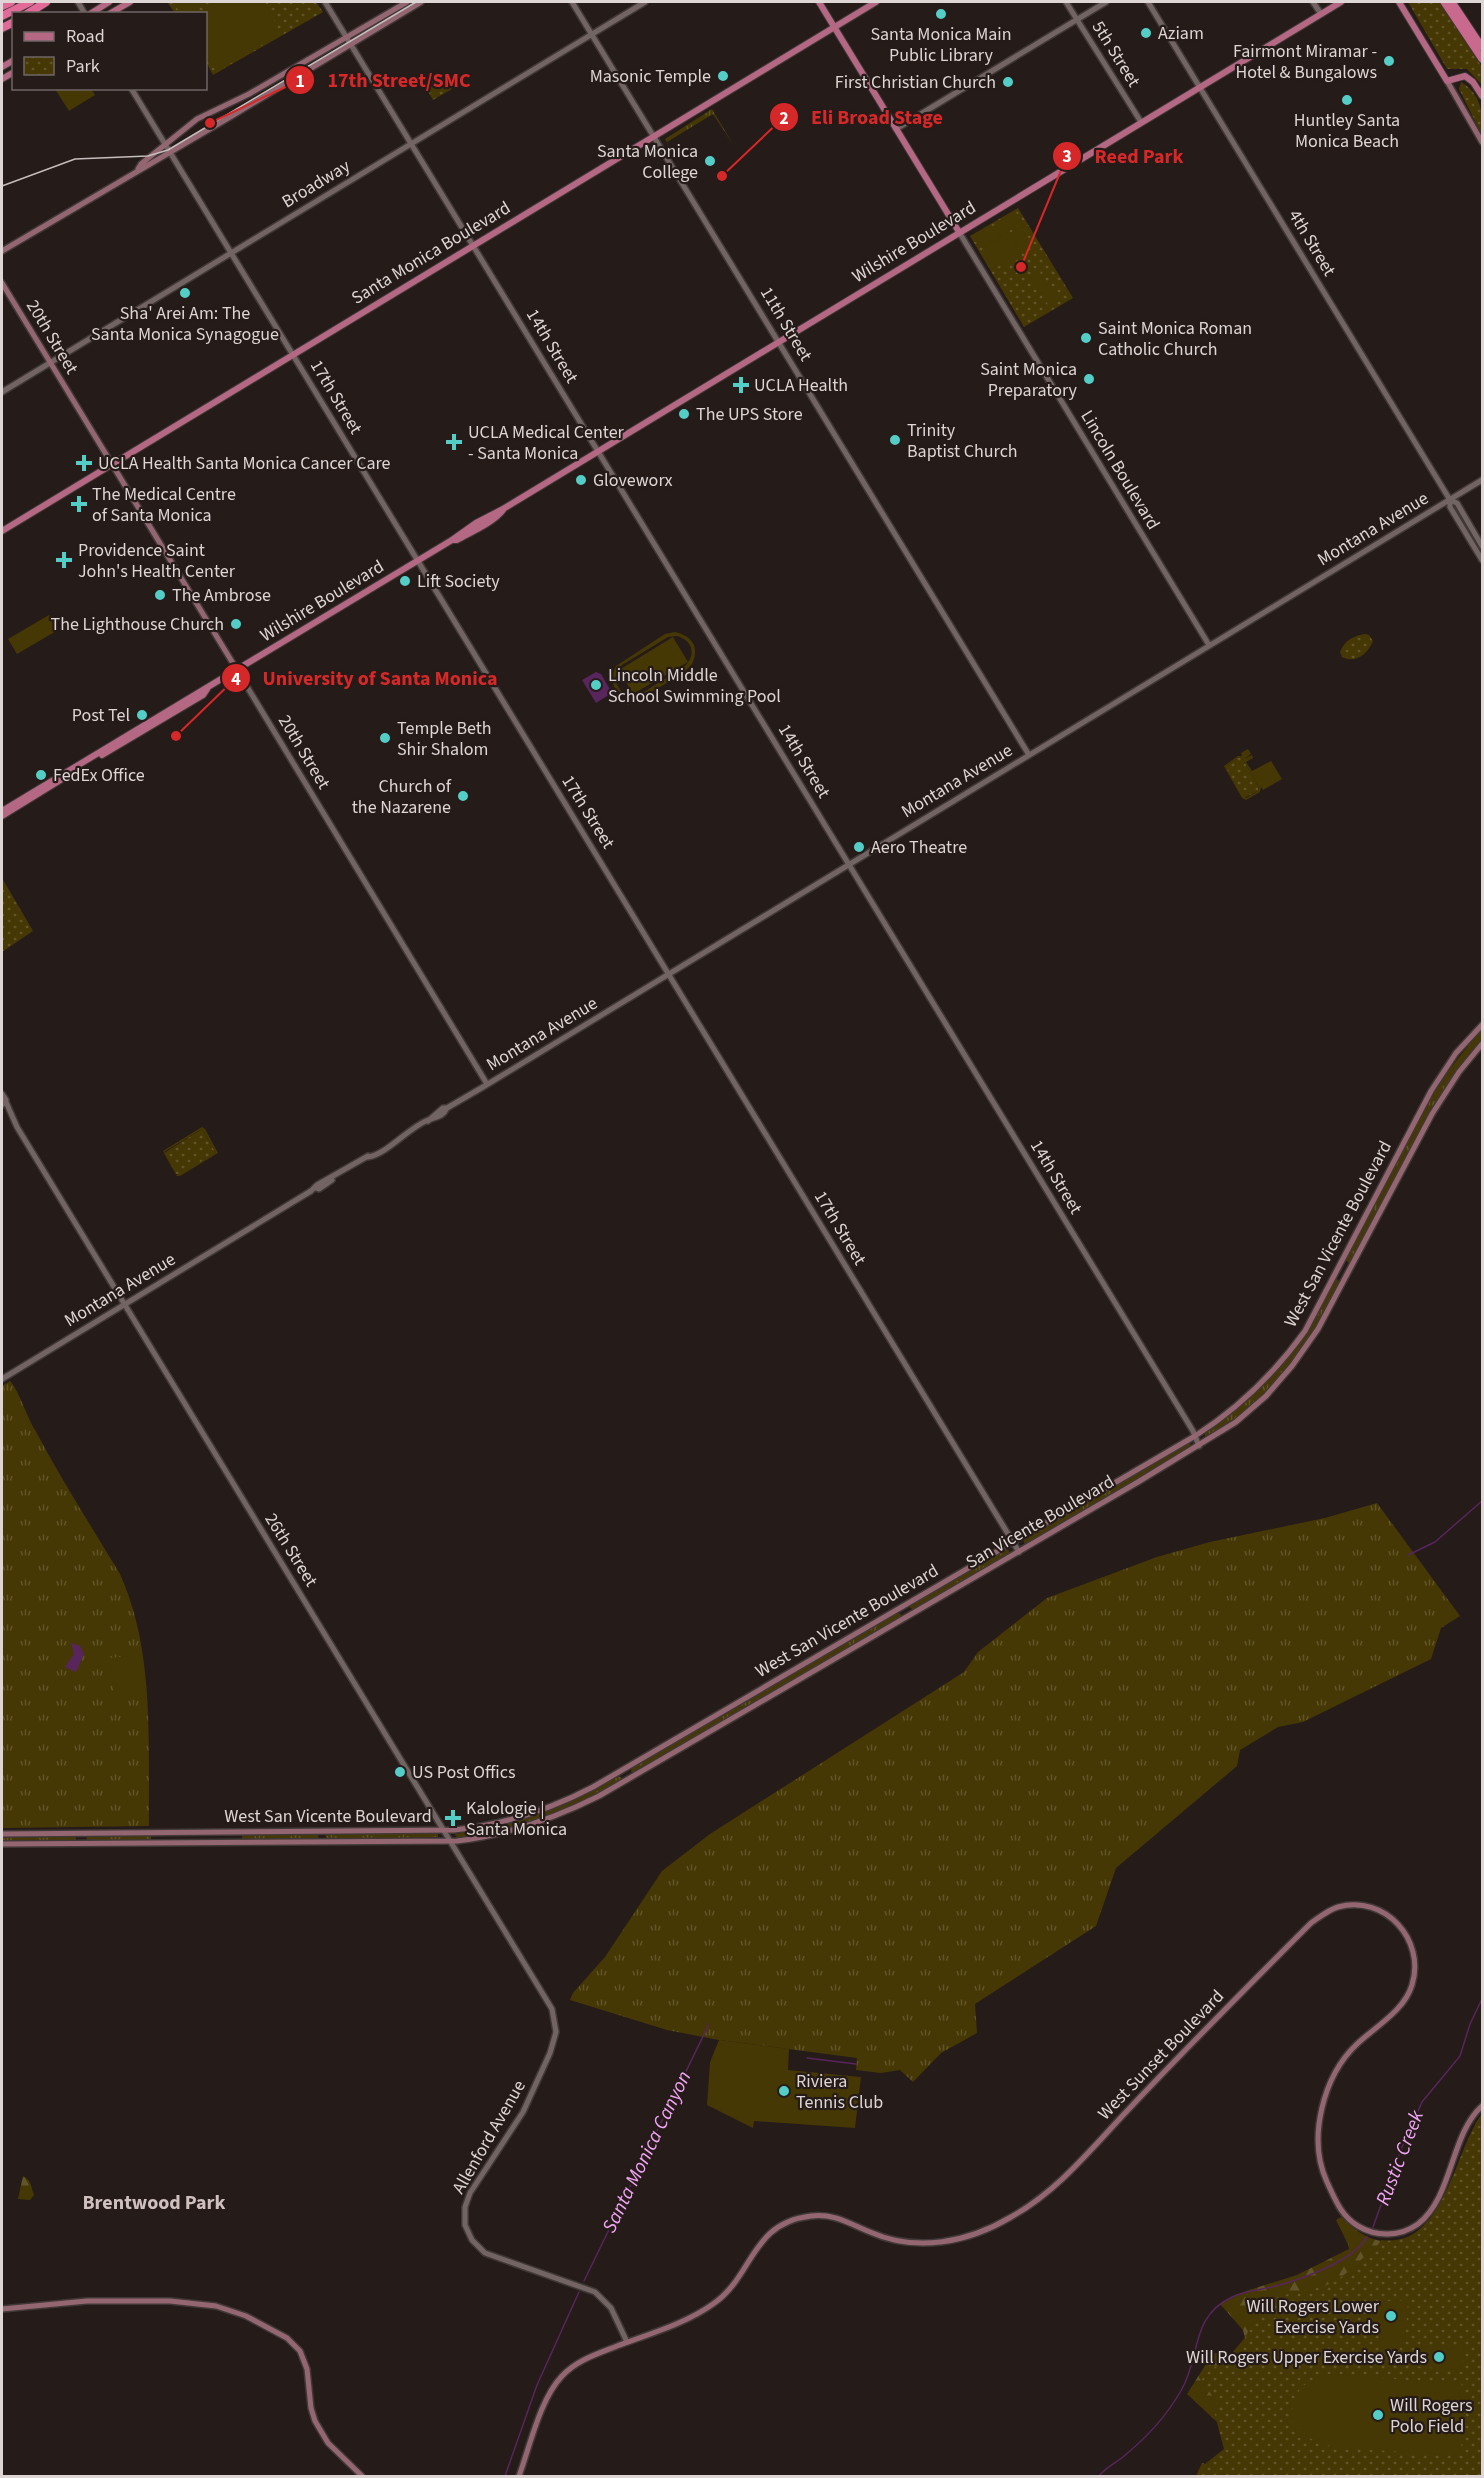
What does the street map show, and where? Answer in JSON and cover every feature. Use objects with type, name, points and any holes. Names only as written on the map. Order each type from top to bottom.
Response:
[{"type":"highway","points":[[2,6],[11,2]]},
{"type":"highway","points":[[2,16],[30,2]]},
{"type":"highway","points":[[30,12],[46,2]]},
{"type":"highway","points":[[1444,2],[1482,59]]},
{"type":"highway","points":[[1452,2],[1482,48]]},
{"type":"main road","points":[[92,12],[109,2]]},
{"type":"main road","points":[[113,12],[130,2]]},
{"type":"main road","points":[[138,169],[141,164],[203,116],[249,94],[407,2]]},
{"type":"main road","points":[[2,251],[421,2]]},
{"type":"main road","name":"Lincoln Boulevard","points":[[819,2],[959,232]]},
{"type":"main road","name":"Santa Monica Boulevard","points":[[2,531],[876,2]]},
{"type":"main road","name":"Wilshire Boulevard","points":[[2,811],[1341,2]]},
{"type":"main road","points":[[1399,2],[1482,142]]},
{"type":"main road","points":[[1447,81],[1465,76],[1473,82],[1482,96]]},
{"type":"main road","name":"20th Street","points":[[2,283],[237,670]]},
{"type":"main road","name":"Wilshire Boulevard","points":[[2,816],[203,695],[207,688]]},
{"type":"main road","points":[[178,709],[184,700]]},
{"type":"main road","name":"West San Vicente Boulevard","points":[[2,1834],[475,1828],[541,1811],[593,1787],[1195,1436],[1229,1413],[1281,1364],[1305,1331],[1431,1091],[1456,1053],[1482,1025]]},
{"type":"main road","name":"San Vicente Boulevard","points":[[450,1841],[512,1831],[573,1809],[633,1777],[1019,1552],[1236,1422],[1266,1396],[1306,1348],[1432,1114],[1459,1072],[1482,1044]]},
{"type":"main road","name":"West San Vicente Boulevard","points":[[2,1844],[450,1841]]},
{"type":"main road","name":"West Sunset Boulevard","points":[[519,2476],[546,2400],[560,2378],[581,2361],[682,2321],[716,2302],[736,2282],[758,2244],[776,2229],[795,2219],[832,2216],[890,2239],[927,2243],[954,2240],[978,2233],[1015,2215],[1042,2197],[1311,1923],[1335,1908],[1360,1905],[1386,1913],[1405,1932],[1416,1959],[1412,1986],[1405,2000],[1347,2054],[1328,2092],[1320,2124],[1318,2152],[1323,2173],[1343,2213],[1361,2228],[1381,2234],[1403,2231],[1415,2225],[1435,2204],[1471,2120],[1482,2106]]},
{"type":"main road","points":[[2,2309],[87,2301],[160,2301],[216,2306],[246,2316],[287,2338],[300,2351],[307,2369],[311,2408],[315,2421],[328,2443],[363,2476]]},
{"type":"street","name":"14th Street","points":[[325,2],[1195,1436],[1198,1446]]},
{"type":"street","name":"11th Street","points":[[572,2],[1029,755]]},
{"type":"street","name":"Broadway","points":[[2,392],[645,2]]},
{"type":"street","name":"5th Street","points":[[1066,2],[1141,122]]},
{"type":"street","points":[[896,129],[1106,2]]},
{"type":"street","name":"4th Street","points":[[1148,2],[1450,500],[1450,507],[1482,560]]},
{"type":"street","points":[[1313,2],[1321,14]]},
{"type":"street","name":"17th Street","points":[[132,90],[1019,1552]]},
{"type":"street","name":"Lincoln Boulevard","points":[[959,232],[1209,645]]},
{"type":"street","name":"Montana Avenue","points":[[2,1379],[316,1188],[317,1185],[392,1145],[394,1141],[428,1120],[445,1113],[447,1108],[1482,480]]},
{"type":"street","name":"4th Street","points":[[1450,500],[1457,503],[1482,546]]},
{"type":"street","name":"20th Street","points":[[237,670],[488,1084]]},
{"type":"street","name":"26th Street","points":[[2,1094],[6,1097],[3,1104],[547,2000]]},
{"type":"street","name":"Allenford Avenue","points":[[547,2000],[556,2025],[556,2039],[523,2112],[470,2193],[465,2207],[465,2225],[471,2240],[485,2253],[595,2292],[610,2308],[627,2342]]},
{"type":"green space","points":[[167,2],[316,2],[323,12],[213,75],[207,64],[207,12],[174,12]]},
{"type":"green space","points":[[173,2],[207,2],[193,12],[179,12]]},
{"type":"green space","points":[[217,2],[264,2],[279,30],[278,34],[244,57],[218,69],[214,68],[207,57],[207,12],[202,12]]},
{"type":"green space","points":[[1408,2],[1439,2],[1482,67],[1482,85],[1467,69],[1447,69]]},
{"type":"green space","points":[[443,74],[452,89],[433,100],[424,85]]},
{"type":"green space","points":[[1461,82],[1473,92],[1479,104],[1482,118],[1481,133],[1459,89]]},
{"type":"green space","points":[[56,90],[92,90],[95,95],[69,111]]},
{"type":"green space","points":[[712,109],[734,146],[713,114],[667,142],[685,175],[665,139]]},
{"type":"green space","points":[[1018,208],[1073,298],[1024,327],[970,236]]},
{"type":"green space","points":[[1016,212],[1022,223],[982,248],[975,237]]},
{"type":"green space","points":[[1021,225],[1033,246],[1023,252],[1010,233]]},
{"type":"green space","points":[[1009,233],[1021,253],[994,269],[982,250]]},
{"type":"green space","points":[[1040,272],[1057,301],[1049,306],[1031,278]]},
{"type":"green space","points":[[49,615],[58,630],[17,654],[8,639]]},
{"type":"green space","points":[[675,632],[690,640],[695,650],[692,664],[672,680],[628,705],[626,702],[630,699],[620,694],[614,686],[613,676],[616,666],[665,634]],"holes":[[[677,636],[684,639],[691,648],[692,654],[686,665],[640,694],[629,695],[621,691],[615,678],[622,665],[668,637]]]},
{"type":"green space","points":[[1369,635],[1373,641],[1364,654],[1352,659],[1342,657],[1340,652],[1347,642],[1353,637]]},
{"type":"green space","points":[[673,637],[688,662],[633,694],[619,670]]},
{"type":"green space","points":[[1248,749],[1251,754],[1244,759],[1252,755],[1253,758],[1246,762],[1252,771],[1271,761],[1282,779],[1263,790],[1261,787],[1260,792],[1246,800],[1242,798],[1224,766],[1238,756],[1242,756],[1241,753]],"holes":[[[1239,757],[1242,758],[1259,787],[1258,791],[1246,798],[1226,768]]]},
{"type":"green space","points":[[1239,757],[1242,758],[1259,787],[1258,791],[1244,798],[1226,769],[1226,766]]},
{"type":"green space","points":[[2,878],[33,931],[2,952]]},
{"type":"green space","points":[[1482,1030],[1482,1038],[1435,1103],[1350,1264],[1346,1260],[1423,1111],[1441,1082]]},
{"type":"green space","points":[[202,1127],[218,1153],[177,1176],[163,1151]],"holes":[[[202,1129],[216,1153],[177,1175],[164,1152]]]},
{"type":"green space","points":[[202,1129],[216,1153],[180,1175],[176,1174],[164,1153]]},
{"type":"green space","points":[[1337,1279],[1340,1282],[1320,1320],[1284,1371],[1240,1415],[1218,1431],[1205,1437],[1205,1432],[1247,1400],[1294,1350],[1327,1292]]},
{"type":"green space","points":[[10,1381],[55,1466],[120,1574],[131,1604],[139,1634],[147,1698],[149,1826],[2,1828],[2,1386]]},
{"type":"green space","points":[[1189,1442],[1192,1447],[1025,1545],[1023,1539]]},
{"type":"green space","points":[[1377,1503],[1460,1616],[1441,1628],[1431,1659],[1303,1722],[1278,1727],[1240,1750],[1237,1766],[1116,1868],[1096,1926],[975,2004],[977,2033],[941,2053],[913,2082],[900,2070],[881,2073],[856,2070],[857,2058],[719,2040],[667,2030],[570,2000],[573,1993],[605,1957],[662,1871],[710,1834],[964,1672],[978,1652],[1047,1598],[1157,1557],[1210,1542],[1325,1518]]},
{"type":"green space","points":[[1008,1549],[1010,1553],[1008,1555],[915,1610],[910,1608],[911,1604]]},
{"type":"green space","points":[[896,1613],[901,1614],[900,1619],[634,1773],[631,1772],[632,1767]]},
{"type":"green space","points":[[142,1655],[146,1698],[115,1702],[110,1658]]},
{"type":"green space","points":[[617,1776],[622,1780],[563,1811],[523,1825],[480,1835],[457,1838],[455,1834],[498,1826],[539,1813]]},
{"type":"green space","points":[[438,1833],[438,1837],[327,1840],[325,1834]]},
{"type":"green space","points":[[242,1834],[318,1834],[319,1840],[242,1841]]},
{"type":"green space","points":[[151,1835],[151,1842],[86,1842],[87,1836]]},
{"type":"green space","points":[[2,1836],[75,1836],[76,1842],[2,1843]]},
{"type":"green space","name":"Riviera Tennis Club","points":[[719,2040],[789,2049],[788,2070],[861,2077],[855,2128],[754,2121],[753,2128],[707,2105],[710,2062]]},
{"type":"green space","points":[[1482,2114],[1482,2346],[1231,2435],[1187,2394],[1213,2353],[1230,2355],[1245,2338],[1243,2330],[1220,2304],[1246,2291],[1297,2275],[1349,2249],[1336,2220],[1341,2217],[1359,2232],[1383,2241],[1404,2239],[1421,2228],[1436,2210],[1449,2188],[1476,2123]]},
{"type":"green space","points":[[1482,2114],[1482,2476],[1196,2476],[1202,2463],[1205,2464],[1224,2449],[1214,2411],[1217,2402],[1205,2386],[1200,2384],[1202,2379],[1233,2354],[1259,2314],[1271,2302],[1283,2296],[1330,2283],[1351,2269],[1381,2240],[1403,2239],[1420,2229],[1445,2195],[1472,2131]]},
{"type":"green space","points":[[23,2176],[30,2182],[34,2195],[30,2200],[18,2199]]},
{"type":"green space","name":"Will Rogers Lower Exercise Yards","points":[[1408,2300],[1405,2346],[1382,2352],[1372,2302]]},
{"type":"green space","name":"Will Rogers Upper Exercise Yards","points":[[1418,2346],[1464,2348],[1461,2370],[1412,2366]]},
{"type":"green space","name":"Will Rogers Polo Field","points":[[1328,2374],[1461,2384],[1467,2397],[1460,2456],[1333,2447],[1309,2438],[1292,2422],[1293,2404],[1305,2385]]},
{"type":"shaded area","name":"Lincoln Middle School Swimming Pool","points":[[596,672],[601,674],[612,693],[596,703],[582,680]]},
{"type":"shaded area","points":[[71,1643],[80,1646],[84,1654],[76,1672],[65,1667],[74,1654]]},
{"type":"waterway","points":[[1408,1555],[1435,1542],[1482,1501]]},
{"type":"waterway","name":"Rustic Creek","points":[[1373,2227],[1402,2147],[1422,2102],[1460,2056],[1470,2024],[1482,1999]]},
{"type":"waterway","name":"Santa Monica Canyon","points":[[584,2281],[709,2024]]},
{"type":"waterway","points":[[807,2058],[856,2064]]},
{"type":"waterway","name":"Rustic Creek","points":[[1099,2476],[1141,2441],[1170,2408],[1188,2376],[1203,2326],[1209,2315],[1219,2305],[1237,2295],[1284,2284],[1324,2269],[1350,2254],[1367,2237]]},
{"type":"waterway","name":"Santa Monica Canyon","points":[[505,2476],[537,2385],[579,2292]]},
{"type":"tram line","points":[[2,186],[75,159],[148,156],[168,150],[416,2]]},
{"type":"place","name":"Santa Monica Main Public Library","points":[[941,14]]},
{"type":"place","name":"Aziam","points":[[1146,33]]},
{"type":"place","name":"Fairmont Miramar - Hotel & Bungalows","points":[[1389,61]]},
{"type":"place","name":"Masonic Temple","points":[[723,76]]},
{"type":"place","name":"First Christian Church","points":[[1008,82]]},
{"type":"place","name":"Huntley Santa Monica Beach","points":[[1347,100]]},
{"type":"place","name":"17th Street/SMC","points":[[210,123]]},
{"type":"place","name":"Santa Monica College","points":[[710,161]]},
{"type":"place","name":"Eli Broad Stage","points":[[722,176]]},
{"type":"place","name":"Reed Park","points":[[1021,267]]},
{"type":"place","name":"Sha' Arei Am: The Santa Monica Synagogue","points":[[185,293]]},
{"type":"place","name":"Saint Monica Roman Catholic Church","points":[[1086,338]]},
{"type":"place","name":"Saint Monica Preparatory","points":[[1089,379]]},
{"type":"place","name":"UCLA Health","points":[[741,385]]},
{"type":"place","name":"The UPS Store","points":[[684,414]]},
{"type":"place","name":"Trinity Baptist Church","points":[[895,440]]},
{"type":"place","name":"UCLA Medical Center - Santa Monica","points":[[454,442]]},
{"type":"place","name":"UCLA Health Santa Monica Cancer Care","points":[[84,463]]},
{"type":"place","name":"Gloveworx","points":[[581,480]]},
{"type":"place","name":"The Medical Centre of Santa Monica","points":[[79,504]]},
{"type":"place","name":"Providence Saint John's Health Center","points":[[64,560]]},
{"type":"place","name":"Lift Society","points":[[405,581]]},
{"type":"place","name":"The Ambrose","points":[[160,595]]},
{"type":"place","name":"The Lighthouse Church","points":[[236,624]]},
{"type":"place","name":"Lincoln Middle School Swimming Pool","points":[[596,685]]},
{"type":"place","name":"Post Tel","points":[[142,715]]},
{"type":"place","name":"University of Santa Monica","points":[[176,736]]},
{"type":"place","name":"Temple Beth Shir Shalom","points":[[385,738]]},
{"type":"place","name":"FedEx Office","points":[[41,775]]},
{"type":"place","name":"Church of the Nazarene","points":[[463,796]]},
{"type":"place","name":"Aero Theatre","points":[[859,847]]},
{"type":"place","name":"US Post Offics","points":[[400,1772]]},
{"type":"place","name":"Kalologie | Santa Monica","points":[[453,1818]]},
{"type":"place","name":"Riviera Tennis Club","points":[[784,2091]]},
{"type":"place","name":"Will Rogers Lower Exercise Yards","points":[[1391,2316]]},
{"type":"place","name":"Will Rogers Upper Exercise Yards","points":[[1439,2357]]},
{"type":"place","name":"Will Rogers Polo Field","points":[[1378,2415]]},
{"type":"district","name":"Brentwood Park","points":[[154,2203]]}]
